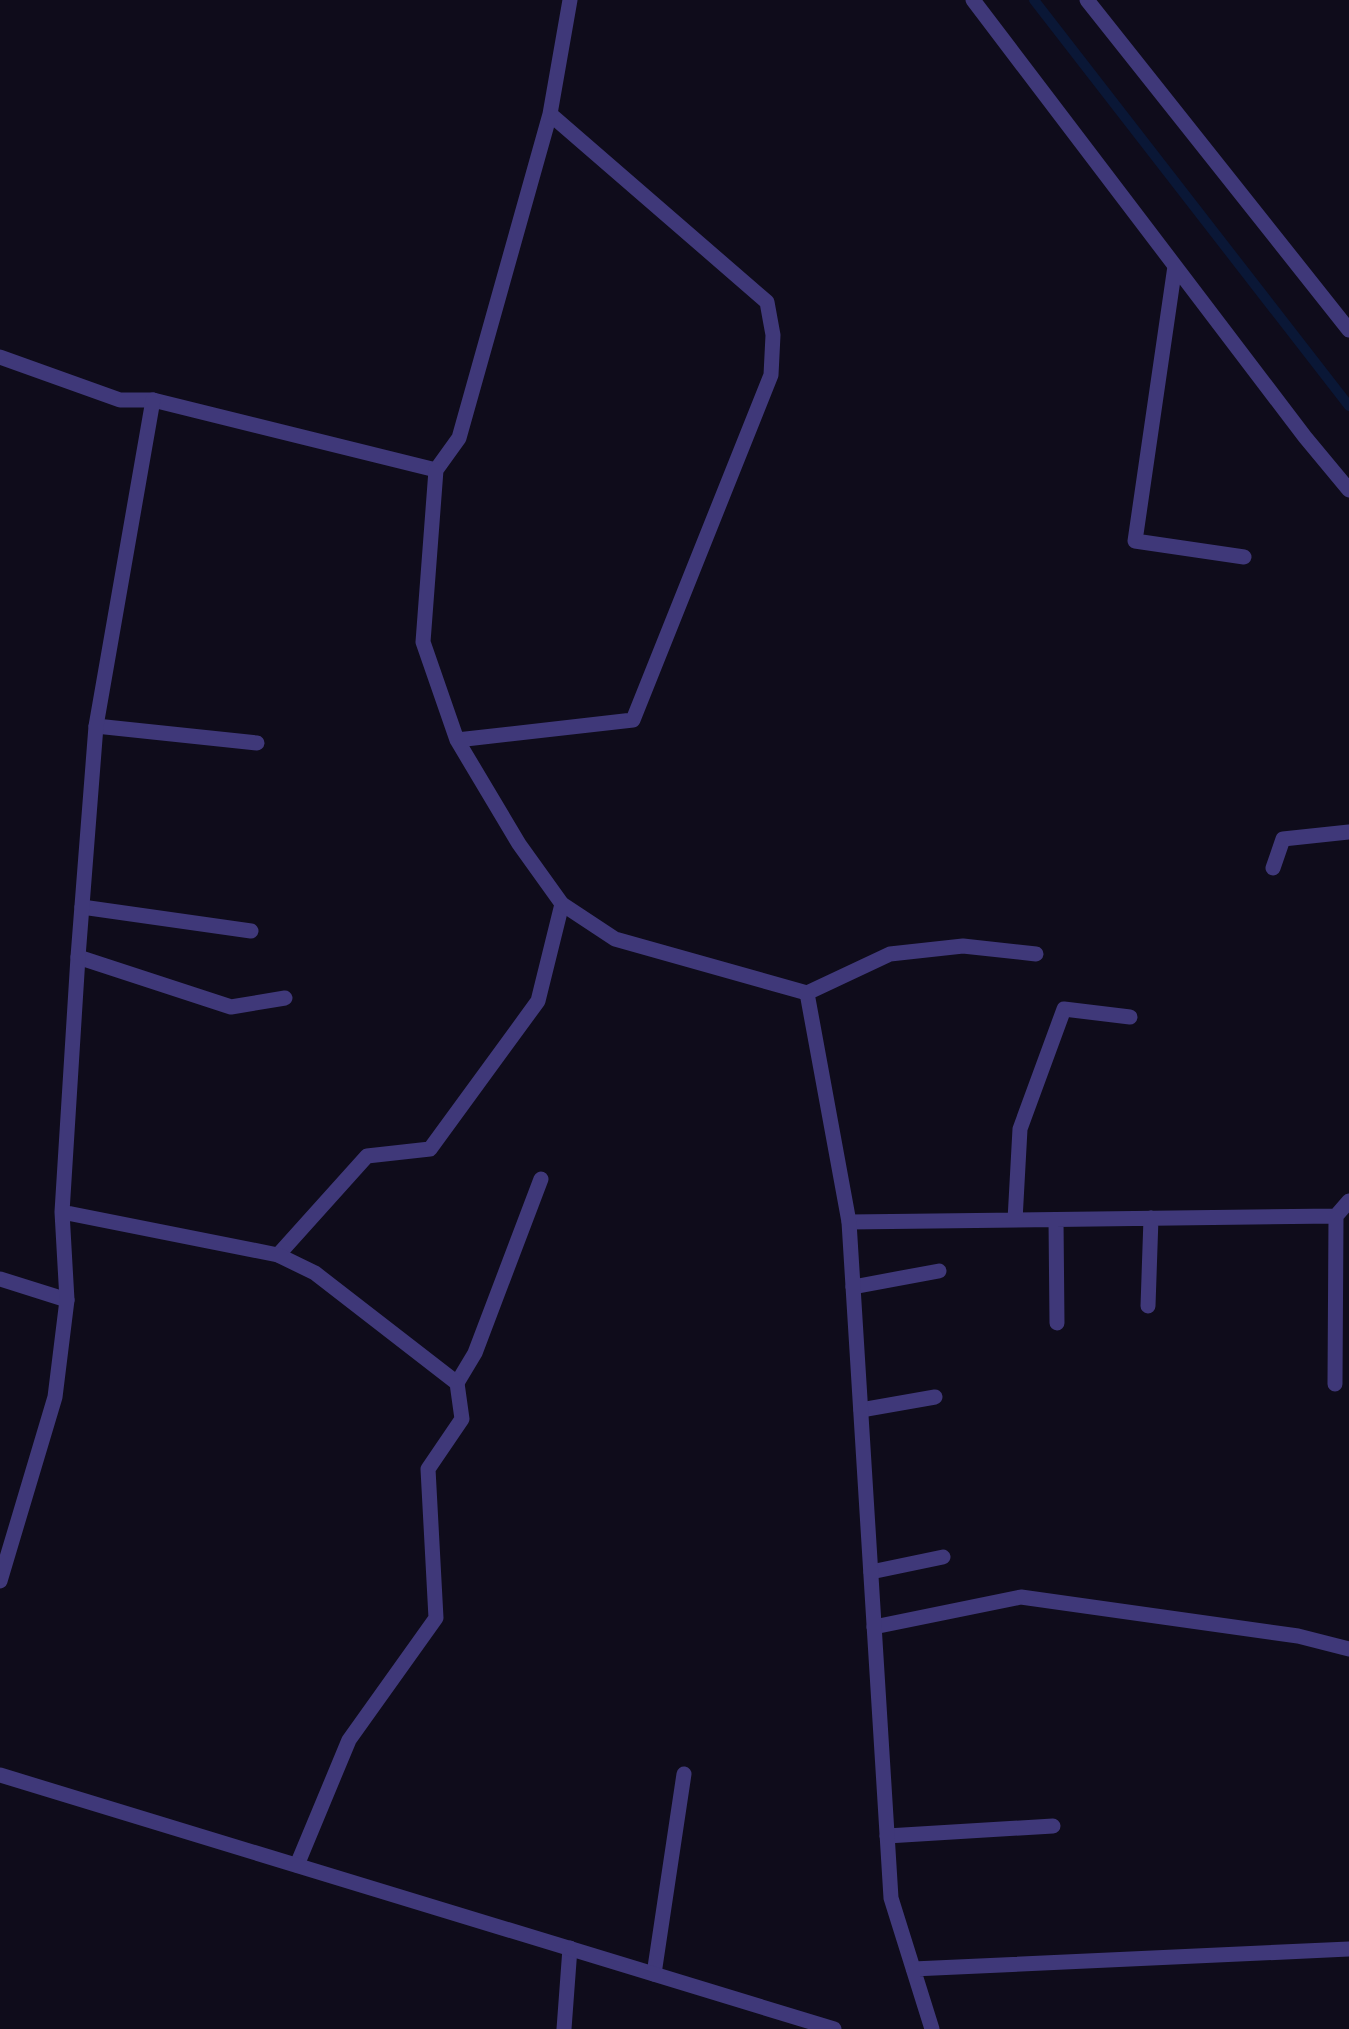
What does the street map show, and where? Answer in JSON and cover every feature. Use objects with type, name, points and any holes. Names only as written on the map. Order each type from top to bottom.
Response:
[{"type":"street","points":[[570,0],[549,114],[459,438],[436,470],[423,642],[457,740],[519,844],[562,904],[615,939],[807,993],[890,954],[963,946],[1036,954]]},
{"type":"street","points":[[973,0],[1305,437],[1349,490]]},
{"type":"street","points":[[1087,0],[1349,330]]},
{"type":"street","points":[[457,740],[633,720],[771,375],[772,335],[767,302],[549,114]]},
{"type":"street","points":[[1175,266],[1135,541],[1244,557]]},
{"type":"street","points":[[0,357],[120,400],[153,400],[436,470]]},
{"type":"street","points":[[0,1581],[55,1397],[67,1300],[62,1212],[78,957],[96,726],[153,400]]},
{"type":"street","points":[[96,726],[256,743]]},
{"type":"street","points":[[1273,868],[1283,839],[1349,832]]},
{"type":"street","points":[[278,1255],[367,1156],[430,1149],[538,1001],[562,904]]},
{"type":"street","points":[[82,907],[251,931]]},
{"type":"street","points":[[78,957],[231,1007],[285,998]]},
{"type":"street","points":[[807,993],[849,1222],[891,1898],[932,2029]]},
{"type":"street","points":[[1015,1220],[1020,1129],[1064,1009],[1130,1017]]},
{"type":"street","points":[[297,1865],[349,1740],[436,1618],[428,1469],[462,1419],[457,1383],[475,1353],[542,1179]]},
{"type":"street","points":[[1335,1384],[1342,1347],[1336,1216],[1349,1201]]},
{"type":"street","points":[[62,1212],[278,1255],[315,1273],[457,1383]]},
{"type":"street","points":[[849,1222],[1336,1216]]},
{"type":"street","points":[[1148,1306],[1151,1218]]},
{"type":"street","points":[[1056,1220],[1057,1323]]},
{"type":"street","points":[[853,1287],[939,1271]]},
{"type":"street","points":[[0,1279],[67,1300]]},
{"type":"street","points":[[861,1410],[935,1397]]},
{"type":"street","points":[[871,1572],[943,1557]]},
{"type":"street","points":[[874,1627],[1021,1597],[1298,1636],[1349,1649]]},
{"type":"street","points":[[654,1974],[684,1774]]},
{"type":"street","points":[[0,1775],[834,2029]]},
{"type":"street","points":[[887,1836],[1053,1826]]},
{"type":"street","points":[[564,2029],[570,1948]]},
{"type":"street","points":[[913,1969],[1349,1948]]},
{"type":"waterway","points":[[1034,0],[1349,406]]}]
